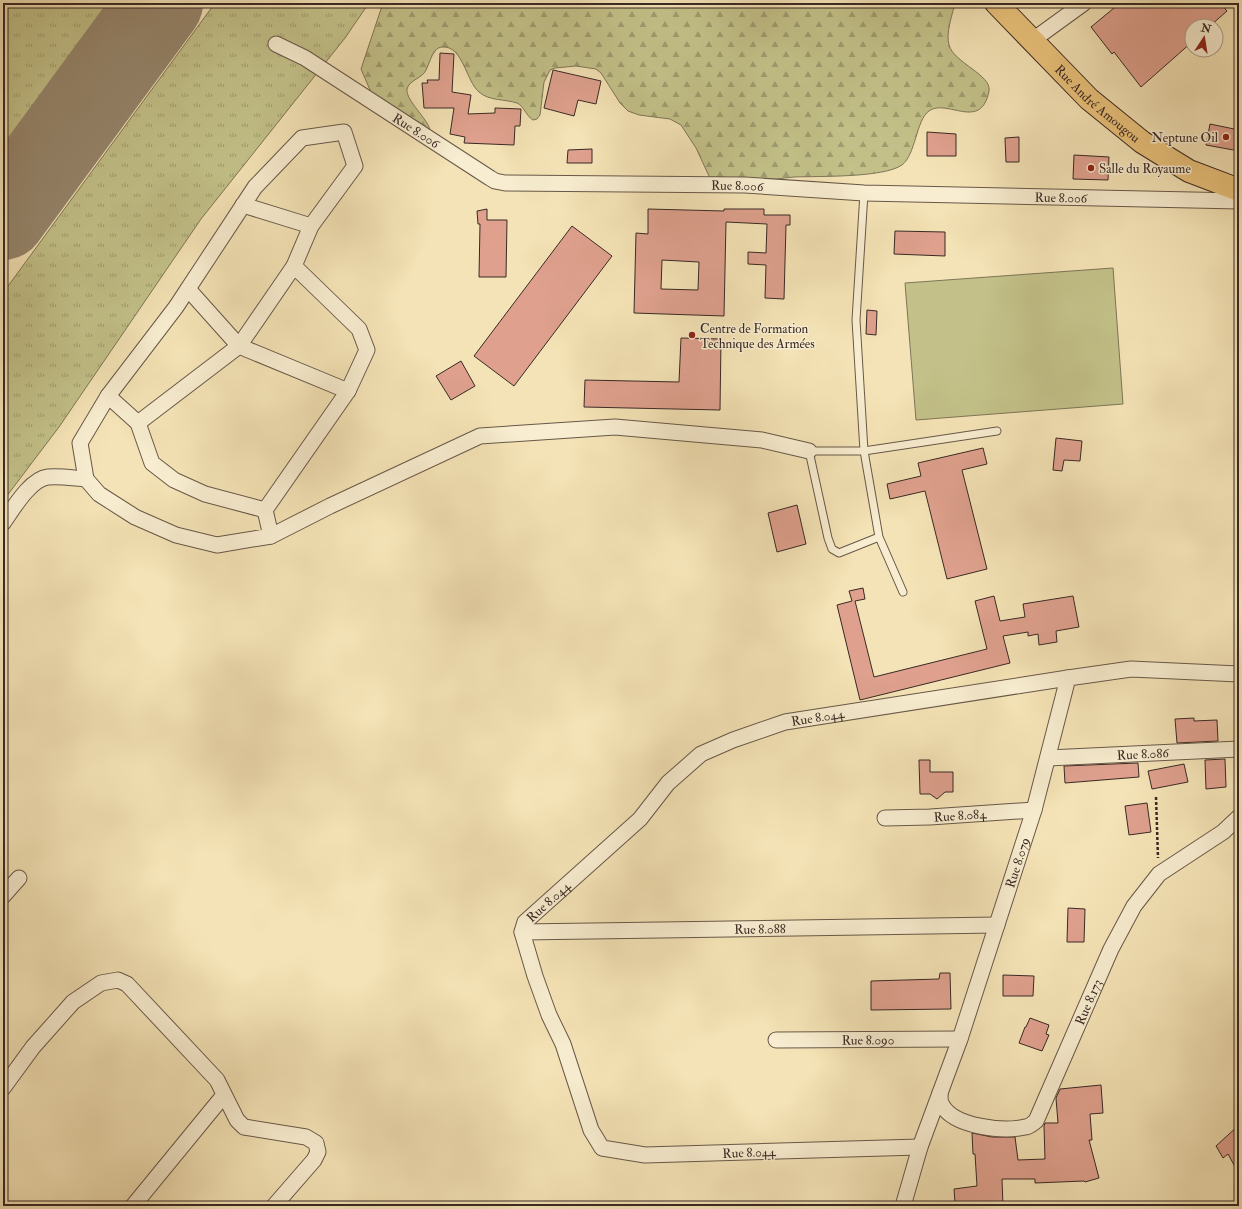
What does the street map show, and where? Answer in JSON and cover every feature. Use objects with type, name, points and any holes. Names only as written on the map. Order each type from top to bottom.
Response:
[{"type":"main road","name":"Rue André Amougou","points":[[996,3],[1089,99],[1142,142],[1189,171],[1239,190]]},
{"type":"street","points":[[1033,40],[1084,3]]},
{"type":"street","name":"Rue 8.006","points":[[276,44],[305,58],[495,181],[505,183],[745,185],[864,193],[1239,201]]},
{"type":"street","points":[[138,423],[239,346],[294,266],[311,226],[356,166],[344,132],[302,138],[255,187],[176,307],[108,396],[80,443],[86,479],[98,494],[135,517],[176,535],[217,545],[271,536],[330,506],[480,436],[615,427],[762,440],[810,451]]},
{"type":"street","points":[[243,205],[311,226]]},
{"type":"street","points":[[271,536],[265,510],[348,391],[367,350],[359,329],[294,266]]},
{"type":"street","points":[[188,289],[239,346],[348,391]]},
{"type":"street","points":[[108,396],[138,423],[152,464],[174,480],[205,494],[265,510]]},
{"type":"street","points":[[3,523],[28,488],[37,481],[48,477],[86,479]]},
{"type":"street","points":[[1068,678],[1131,669],[1239,674]]},
{"type":"street","name":"Rue 8.079","points":[[902,1206],[920,1147],[960,1039],[1034,810],[1068,678]]},
{"type":"street","name":"Rue 8.044","points":[[920,1147],[645,1155],[602,1148],[591,1130],[563,1044],[549,1014],[535,976],[522,932],[525,922],[640,819],[668,783],[701,754],[733,740],[785,722],[1068,678]]},
{"type":"street","name":"Rue 8.086","points":[[1048,758],[1239,749]]},
{"type":"street","name":"Rue 8.084","points":[[885,818],[1034,810]]},
{"type":"street","name":"Rue 8.173","points":[[940,1093],[941,1105],[951,1114],[969,1124],[999,1128],[1027,1127],[1036,1121],[1111,949],[1134,906],[1159,874],[1223,832],[1239,817]]},
{"type":"street","points":[[3,896],[19,878]]},
{"type":"street","name":"Rue 8.088","points":[[522,932],[997,925]]},
{"type":"street","points":[[3,1088],[33,1047],[73,1002],[101,983],[118,980],[127,984],[217,1080],[237,1120],[244,1127],[306,1137],[316,1143],[318,1152],[314,1160],[274,1206]]},
{"type":"street","name":"Rue 8.090","points":[[776,1040],[960,1039]]},
{"type":"street","points":[[133,1206],[224,1095]]},
{"type":"lane","points":[[864,193],[856,320],[864,451],[880,538],[903,592]]},
{"type":"lane","points":[[880,538],[839,553],[832,549],[828,538],[810,451],[864,451],[997,431]]},
{"type":"path","points":[[1156,797],[1159,874]]},
{"type":"green space","points":[[3,3],[113,3],[3,154]]},
{"type":"green space","points":[[215,3],[369,3],[345,38],[201,219],[59,427],[3,501],[3,293]]},
{"type":"green space","points":[[383,3],[953,3],[954,7],[948,31],[949,45],[958,58],[985,80],[989,91],[985,103],[979,110],[963,112],[945,108],[936,108],[929,111],[921,122],[907,160],[902,165],[893,169],[850,176],[794,177],[765,181],[713,180],[709,176],[696,148],[681,125],[670,119],[639,115],[628,111],[620,103],[601,73],[596,69],[576,66],[555,68],[550,70],[544,82],[540,115],[537,119],[533,120],[519,104],[487,97],[479,92],[460,58],[455,52],[450,48],[441,47],[434,53],[424,73],[410,83],[407,89],[407,94],[426,122],[430,131],[376,104],[361,69]]},
{"type":"green space","points":[[1113,268],[1123,404],[916,420],[905,283]]},
{"type":"building","points":[[1120,3],[1220,3],[1227,11],[1219,18],[1184,18],[1184,49],[1141,87],[1114,52],[1112,54],[1091,27]]},
{"type":"building","points":[[440,53],[454,54],[452,92],[471,95],[468,114],[495,113],[495,108],[521,109],[520,126],[515,126],[514,145],[464,143],[465,137],[450,134],[454,108],[424,108],[422,83],[428,83],[427,80],[439,80]]},
{"type":"building","points":[[553,70],[601,81],[596,104],[578,100],[574,116],[544,108]]},
{"type":"building","points":[[1210,124],[1239,130],[1239,151],[1206,145]]},
{"type":"building","points":[[927,132],[956,134],[956,156],[927,156]]},
{"type":"building","points":[[1019,137],[1019,162],[1006,162],[1005,138]]},
{"type":"building","points":[[592,149],[592,163],[567,163],[568,150]]},
{"type":"building","name":"Salle du Royaume","points":[[1074,155],[1109,157],[1108,180],[1073,179]]},
{"type":"building","points":[[487,209],[487,220],[507,220],[506,277],[479,277],[480,224],[478,224],[477,211]]},
{"type":"building","points":[[648,209],[724,211],[724,209],[764,209],[764,215],[790,215],[790,225],[786,225],[784,299],[765,298],[766,265],[748,264],[748,252],[766,253],[767,224],[726,222],[724,316],[634,313],[636,233],[648,234]],"holes":[[[662,260],[699,262],[698,290],[661,289]]]},
{"type":"building","points":[[572,226],[612,256],[514,386],[474,356]]},
{"type":"building","points":[[895,231],[945,232],[945,256],[894,254]]},
{"type":"building","points":[[867,310],[877,311],[876,335],[866,334]]},
{"type":"building","points":[[681,338],[721,339],[720,410],[584,407],[585,380],[679,382]]},
{"type":"building","points":[[461,361],[475,386],[451,400],[436,376]]},
{"type":"building","points":[[1056,438],[1082,441],[1080,461],[1064,460],[1062,471],[1053,470]]},
{"type":"building","points":[[983,448],[987,464],[962,470],[987,569],[947,579],[925,491],[890,499],[887,484],[921,476],[918,463]]},
{"type":"building","points":[[797,505],[806,544],[777,552],[768,513]]},
{"type":"building","points":[[863,588],[865,599],[855,601],[874,677],[987,649],[975,601],[994,596],[1000,621],[1025,617],[1023,604],[1073,596],[1079,627],[1056,631],[1057,642],[1039,645],[1038,634],[1028,636],[1028,632],[1003,636],[1010,663],[860,700],[837,605],[852,601],[849,591]]},
{"type":"building","points":[[1194,718],[1194,721],[1217,720],[1218,741],[1177,743],[1175,719]]},
{"type":"building","points":[[1225,759],[1226,787],[1206,789],[1205,760]]},
{"type":"building","points":[[919,760],[930,760],[930,772],[953,772],[953,792],[945,792],[937,799],[930,794],[920,794]]},
{"type":"building","points":[[1138,763],[1139,777],[1065,783],[1064,766]]},
{"type":"building","points":[[1184,764],[1188,782],[1152,789],[1148,771]]},
{"type":"building","points":[[1147,803],[1151,832],[1129,835],[1125,806]]},
{"type":"building","points":[[1068,908],[1085,909],[1084,942],[1067,942]]},
{"type":"building","points":[[940,973],[950,973],[951,1009],[871,1010],[871,981],[939,979]]},
{"type":"building","points":[[1003,975],[1034,976],[1033,996],[1003,996]]},
{"type":"building","points":[[1030,1018],[1049,1025],[1046,1034],[1049,1035],[1042,1051],[1019,1043]]},
{"type":"building","points":[[1101,1085],[1103,1113],[1090,1114],[1092,1140],[1089,1140],[1099,1178],[1085,1182],[1035,1183],[1035,1179],[1002,1179],[1003,1206],[958,1206],[958,1203],[955,1203],[954,1189],[977,1186],[972,1133],[992,1137],[1015,1137],[1018,1160],[1045,1159],[1044,1126],[1045,1123],[1058,1123],[1056,1098],[1060,1089]]},
{"type":"building","points":[[1239,1125],[1239,1174],[1228,1154],[1223,1158],[1216,1146]]},
{"type":"runway","points":[[3,217],[160,3]]},
{"type":"place","name":"Neptune Oil","points":[[1226,137]]},
{"type":"place","name":"Salle du Royaume","points":[[1091,168]]},
{"type":"place","name":"Centre de Formation Technique des Armées","points":[[692,335]]}]
